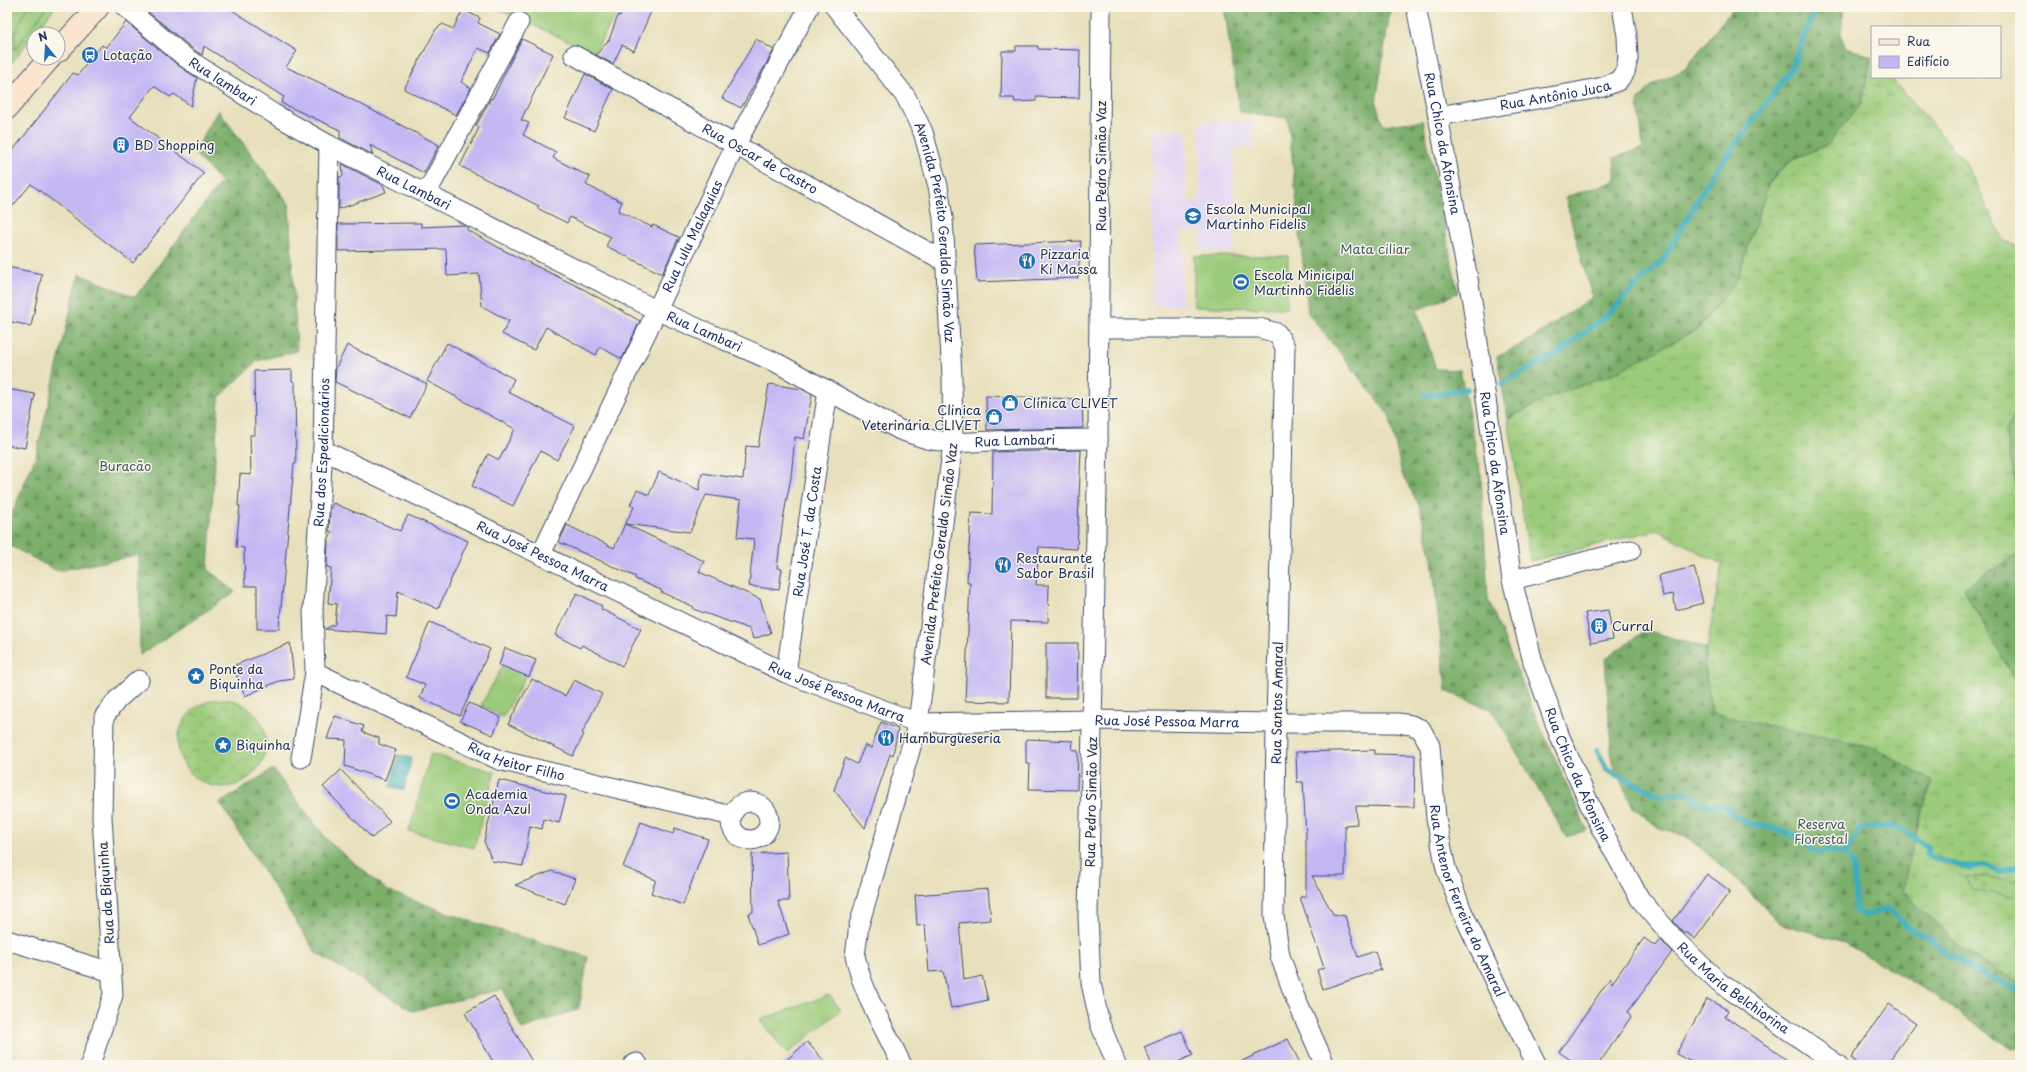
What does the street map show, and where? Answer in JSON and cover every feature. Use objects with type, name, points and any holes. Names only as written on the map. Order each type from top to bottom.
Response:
[{"type":"main road","points":[[66,41],[98,7]]},
{"type":"main road","points":[[7,92],[40,66]]},
{"type":"main road","points":[[7,108],[43,66]]},
{"type":"street","name":"Rua lambari","points":[[125,7],[186,58],[274,114],[328,145]]},
{"type":"street","name":"Rua Lulu Malaquias","points":[[541,554],[736,144],[809,7]]},
{"type":"street","name":"Avenida Prefeito Geraldo Simão Vaz","points":[[835,7],[906,96],[924,132],[938,186],[943,218],[946,262],[952,376],[953,443],[918,723],[859,925],[855,956],[870,1001],[902,1065]]},
{"type":"street","name":"Rua Pedro Simão Vaz","points":[[1101,7],[1100,328],[1088,916],[1091,983],[1100,1024],[1117,1065]]},
{"type":"street","name":"Rua Chico da Afonsina","points":[[1416,7],[1438,116],[1472,301],[1512,580],[1533,662],[1560,737],[1596,819],[1640,899]]},
{"type":"street","name":"Rua Antônio Juca","points":[[1438,116],[1603,87],[1618,81],[1625,72],[1628,59],[1627,36],[1622,7]]},
{"type":"street","points":[[426,194],[519,22]]},
{"type":"street","name":"Rua Oscar de Castro","points":[[574,55],[946,262]]},
{"type":"street","name":"Rua Lambari","points":[[328,145],[656,310],[778,363],[900,430],[927,439],[953,443],[1012,440],[1098,439]]},
{"type":"street","name":"Rua dos Espedicionários","points":[[301,758],[315,672],[312,609],[323,450],[328,145]]},
{"type":"street","name":"Rua Santos Amaral","points":[[1100,328],[1259,328],[1277,333],[1285,347],[1276,723],[1274,916],[1280,956],[1294,996],[1325,1065]]},
{"type":"street","name":"Rua José T. da Costa","points":[[786,672],[828,390]]},
{"type":"street","name":"Rua José Pessoa Marra","points":[[323,450],[786,672],[918,723],[1092,720],[1398,723],[1411,725],[1421,729]]},
{"type":"street","points":[[1512,580],[1631,550]]},
{"type":"street","name":"Rua Heitor Filho","points":[[315,672],[499,760],[732,816]]},
{"type":"street","name":"Rua da Biquinha","points":[[90,1065],[113,995],[102,817],[104,717],[117,700],[139,680]]},
{"type":"street","name":"Rua Antenor Ferreira do Amaral","points":[[1421,729],[1430,746],[1436,818],[1446,869],[1462,911],[1498,988],[1537,1065]]},
{"type":"street","name":"Rua Maria Belchiorina","points":[[1640,899],[1677,942],[1719,982],[1838,1065]]},
{"type":"street","points":[[7,940],[112,972]]},
{"type":"shaded area","name":"Escola Municipal Martinho Fidelis","points":[[1253,121],[1253,148],[1234,148],[1234,251],[1201,251],[1201,231],[1182,231],[1182,306],[1152,305],[1152,131],[1186,130],[1186,201],[1200,201],[1200,122]]},
{"type":"green space","points":[[7,7],[55,7],[40,26],[26,26],[26,44],[7,69]]},
{"type":"green space","points":[[27,7],[47,7],[33,26],[26,26],[26,35],[15,49],[14,36]]},
{"type":"green space","points":[[494,7],[620,7],[594,53]]},
{"type":"green space","name":"Mata ciliar","points":[[1224,7],[1388,7],[1390,11],[1376,103],[1383,125],[1423,121],[1458,293],[1417,310],[1436,369],[1460,370],[1481,474],[1488,599],[1533,710],[1587,830],[1566,837],[1492,710],[1446,691],[1432,559],[1419,505],[1402,474],[1389,415],[1308,313],[1288,118],[1240,112]]},
{"type":"green space","points":[[1734,7],[1844,7],[1841,34],[1845,47],[1871,56],[1862,103],[1827,145],[1793,159],[1769,182],[1737,280],[1697,330],[1615,373],[1546,399],[1508,419],[1497,357],[1531,339],[1592,297],[1565,197],[1616,181],[1614,158],[1643,148],[1638,101],[1653,84],[1684,70]]},
{"type":"green space","points":[[1871,56],[1871,78],[1891,78],[1964,160],[2003,240],[2020,248],[2020,405],[2005,431],[2020,505],[2020,553],[1963,588],[2020,688],[2020,984],[1963,950],[1902,890],[1922,810],[1933,782],[1778,729],[1712,714],[1704,664],[1722,564],[1657,530],[1530,561],[1508,419],[1546,399],[1737,280],[1769,183],[1793,159],[1827,145],[1861,103]]},
{"type":"green space","name":"Buracão","points":[[218,110],[289,204],[297,351],[257,361],[219,398],[208,569],[235,592],[140,655],[139,555],[57,571],[7,544],[7,525],[36,456],[79,274],[135,297],[221,182],[194,153]]},
{"type":"green space","name":"Escola Minicipal Martinho Fidelis","points":[[1194,256],[1288,256],[1287,308],[1194,307]]},
{"type":"green space","points":[[2020,405],[2020,505],[2005,431]]},
{"type":"green space","points":[[2020,553],[2020,688],[1963,588]]},
{"type":"green space","name":"Reserva Florestal","points":[[1646,630],[1706,648],[1704,664],[1712,714],[1873,747],[1933,782],[1922,810],[1902,890],[1963,950],[2020,984],[2020,1047],[2011,1049],[1933,994],[1841,941],[1779,923],[1739,881],[1686,836],[1659,828],[1633,807],[1612,763],[1605,659]]},
{"type":"green space","points":[[505,662],[527,674],[503,717],[481,705]]},
{"type":"green space","points":[[222,699],[239,702],[247,706],[259,718],[263,726],[266,743],[263,760],[259,768],[247,780],[239,784],[222,787],[205,784],[197,780],[185,768],[181,760],[178,743],[181,726],[185,718],[197,706],[205,702]]},
{"type":"green space","name":"Academia Onda Azul","points":[[431,754],[495,772],[474,848],[409,831]]},
{"type":"green space","points":[[273,769],[329,842],[388,891],[473,922],[588,957],[579,1009],[522,1029],[503,989],[413,1011],[316,953],[220,803]]},
{"type":"green space","points":[[2020,874],[2020,898],[1972,889],[1965,876],[2015,880]]},
{"type":"green space","points":[[829,995],[841,1010],[787,1054],[760,1020]]},
{"type":"water","points":[[398,755],[412,758],[404,790],[390,787]]},
{"type":"building","points":[[142,7],[227,7],[297,51],[286,67],[344,94],[343,95],[439,145],[424,173],[370,145],[373,155],[340,138],[340,130],[281,103],[284,97],[204,46],[202,55]]},
{"type":"building","points":[[625,7],[653,7],[634,51],[622,45],[613,64],[596,55],[609,40],[618,15],[620,16]]},
{"type":"building","points":[[463,10],[480,18],[478,23],[500,34],[490,53],[478,48],[461,82],[471,88],[456,115],[404,89],[436,29],[443,24],[453,29]]},
{"type":"building","points":[[126,22],[179,66],[197,78],[191,106],[174,94],[170,97],[154,86],[130,117],[204,173],[133,263],[31,184],[7,213],[7,158],[73,73],[78,75],[102,45],[106,48]]},
{"type":"building","points":[[522,39],[553,54],[521,120],[529,123],[523,135],[556,152],[553,158],[590,177],[586,185],[622,202],[618,211],[652,227],[653,225],[679,237],[662,274],[606,246],[611,237],[570,217],[567,223],[537,208],[539,206],[460,166],[479,128],[476,126],[491,98],[492,99]]},
{"type":"building","points":[[756,39],[774,50],[741,108],[722,98]]},
{"type":"building","points":[[1016,46],[1038,46],[1038,49],[1080,50],[1079,98],[1036,97],[1036,101],[1015,102],[1014,98],[1001,98],[1002,51],[1016,51]]},
{"type":"building","points":[[585,74],[613,89],[594,131],[565,118]]},
{"type":"building","points":[[342,164],[383,185],[386,192],[339,209],[339,177],[343,176]]},
{"type":"building","points":[[421,223],[421,227],[463,225],[467,227],[467,230],[505,251],[585,290],[640,321],[622,359],[600,347],[596,355],[546,327],[534,350],[502,334],[509,321],[482,306],[479,274],[447,276],[446,249],[338,251],[338,224]]},
{"type":"building","name":"Pizzaria Ki Massa","points":[[1081,241],[1078,278],[977,282],[974,245]]},
{"type":"building","points":[[7,267],[42,274],[31,326],[7,321]]},
{"type":"building","points":[[447,343],[514,379],[508,392],[575,426],[557,460],[540,451],[513,506],[472,486],[488,454],[499,460],[515,429],[427,381]]},
{"type":"building","points":[[347,345],[427,384],[410,418],[335,382],[336,368]]},
{"type":"building","points":[[292,370],[292,381],[295,382],[296,464],[294,464],[279,629],[257,629],[257,586],[245,586],[244,548],[236,547],[240,506],[238,506],[240,474],[251,475],[250,435],[255,435],[254,371]]},
{"type":"building","points":[[769,384],[802,389],[812,395],[804,439],[795,437],[791,477],[783,519],[777,568],[782,569],[779,590],[749,586],[754,539],[737,537],[741,500],[706,495],[690,532],[625,524],[634,507],[630,505],[637,490],[649,495],[659,472],[699,490],[702,473],[743,479],[746,446],[758,447]]},
{"type":"building","points":[[7,389],[35,394],[25,448],[7,445]]},
{"type":"building","points":[[986,396],[1082,399],[1083,428],[987,430]]},
{"type":"building","points":[[1081,450],[1077,549],[1039,547],[1036,585],[1049,585],[1048,622],[1011,621],[1009,702],[965,701],[970,582],[967,582],[971,513],[992,514],[993,452]]},
{"type":"building","points":[[333,503],[400,531],[408,515],[468,541],[438,609],[398,591],[396,617],[387,616],[386,634],[325,629],[335,624],[337,604],[328,603],[331,568],[327,567],[328,540],[332,532],[329,531],[330,510]]},
{"type":"building","points":[[625,524],[704,561],[699,572],[760,599],[771,633],[753,639],[750,629],[693,609],[694,607],[661,592],[661,590],[635,579],[636,577],[559,542],[567,525],[614,548]]},
{"type":"building","points":[[1694,567],[1703,603],[1676,610],[1673,594],[1663,596],[1659,575]]},
{"type":"building","points":[[577,593],[602,606],[601,609],[641,629],[622,666],[582,645],[580,648],[555,635]]},
{"type":"building","name":"Curral","points":[[1608,610],[1613,639],[1591,643],[1585,613]]},
{"type":"building","points":[[430,622],[490,649],[460,716],[420,698],[425,685],[406,677]]},
{"type":"building","points":[[290,643],[294,679],[279,681],[245,696],[233,666]]},
{"type":"building","points":[[1046,643],[1078,643],[1077,698],[1046,698]]},
{"type":"building","points":[[505,648],[536,660],[529,677],[499,665]]},
{"type":"building","points":[[532,679],[565,696],[574,680],[602,694],[582,733],[584,734],[573,756],[508,724]]},
{"type":"building","points":[[469,703],[501,717],[493,735],[460,721]]},
{"type":"building","points":[[335,716],[364,726],[362,732],[379,738],[379,744],[396,750],[385,780],[345,766],[346,740],[327,739]]},
{"type":"building","points":[[881,722],[898,729],[893,755],[890,754],[865,828],[834,790],[845,758],[857,764],[865,745],[871,748]]},
{"type":"building","points":[[1026,739],[1073,741],[1072,749],[1078,751],[1077,790],[1029,789],[1030,764],[1026,764]]},
{"type":"building","points":[[1375,750],[1375,754],[1415,755],[1414,807],[1356,806],[1357,824],[1345,825],[1345,876],[1312,876],[1333,914],[1345,916],[1358,957],[1375,951],[1381,970],[1323,989],[1317,970],[1324,968],[1300,897],[1306,897],[1306,836],[1303,782],[1297,782],[1296,752]]},
{"type":"building","points":[[341,770],[390,821],[372,838],[323,787]]},
{"type":"building","points":[[499,780],[566,796],[559,823],[544,819],[542,829],[530,826],[523,866],[492,861],[484,841]]},
{"type":"building","points":[[641,822],[673,834],[675,828],[708,839],[683,905],[651,893],[656,880],[623,867]]},
{"type":"building","points":[[787,852],[789,901],[778,901],[789,934],[758,945],[748,914],[753,912],[752,854]]},
{"type":"building","points":[[552,871],[575,879],[565,904],[515,885]]},
{"type":"building","points":[[1707,874],[1730,891],[1695,939],[1686,932],[1685,934],[1673,921]]},
{"type":"building","points":[[988,889],[991,920],[959,923],[964,980],[982,976],[988,1000],[951,1008],[943,971],[929,972],[925,925],[917,926],[915,895]]},
{"type":"building","points":[[1644,938],[1655,946],[1660,939],[1672,952],[1628,1012],[1631,1017],[1598,1065],[1578,1065],[1559,1052],[1610,978],[1612,983]]},
{"type":"building","points":[[494,996],[534,1065],[495,1065],[465,1013]]},
{"type":"building","points":[[1707,999],[1728,1010],[1725,1016],[1794,1065],[1697,1065],[1676,1054]]},
{"type":"building","points":[[1889,1004],[1916,1023],[1886,1065],[1860,1065],[1851,1058]]},
{"type":"building","points":[[1182,1031],[1193,1055],[1171,1065],[1152,1065],[1144,1047]]},
{"type":"building","points":[[1288,1039],[1301,1065],[1234,1065]]},
{"type":"building","points":[[807,1042],[828,1065],[781,1065]]},
{"type":"waterway","points":[[1502,384],[1558,353],[1608,314],[1665,257],[1709,180],[1790,71],[1816,7]]},
{"type":"waterway","points":[[1424,396],[1467,389]]},
{"type":"waterway","points":[[1597,750],[1607,770],[1661,796],[1688,792],[1702,805],[1726,806],[1732,814],[1751,825],[1771,827],[1807,840],[1811,849],[1820,853],[1828,850],[1845,854],[1861,828],[1886,826],[1899,828],[1929,848],[1926,854],[1935,859],[1972,868],[1986,865],[1998,872],[2020,866]]},
{"type":"waterway","points":[[1845,854],[1853,866],[1856,910],[1864,916],[1888,909],[1913,931],[1933,939],[1947,954],[1976,972],[2020,991]]},
{"type":"place","name":"Lotação","points":[[90,55]]},
{"type":"place","name":"BD Shopping","points":[[121,145]]},
{"type":"place","name":"Escola Municipal Martinho Fidelis","points":[[1193,216]]},
{"type":"place","name":"Pizzaria Ki Massa","points":[[1027,261]]},
{"type":"place","name":"Escola Minicipal Martinho Fidelis","points":[[1241,282]]},
{"type":"place","name":"Clínica CLIVET","points":[[1010,403]]},
{"type":"place","name":"Clinica Veterinária CLIVET","points":[[994,417]]},
{"type":"place","name":"Restaurante Sabor Brasil","points":[[1003,565]]},
{"type":"place","name":"Curral","points":[[1599,626]]},
{"type":"place","name":"Ponte da Biquinha","points":[[196,676]]},
{"type":"place","name":"Hamburgueseria","points":[[886,738]]},
{"type":"place","name":"Biquinha","points":[[223,745]]},
{"type":"place","name":"Academia Onda Azul","points":[[452,801]]}]
